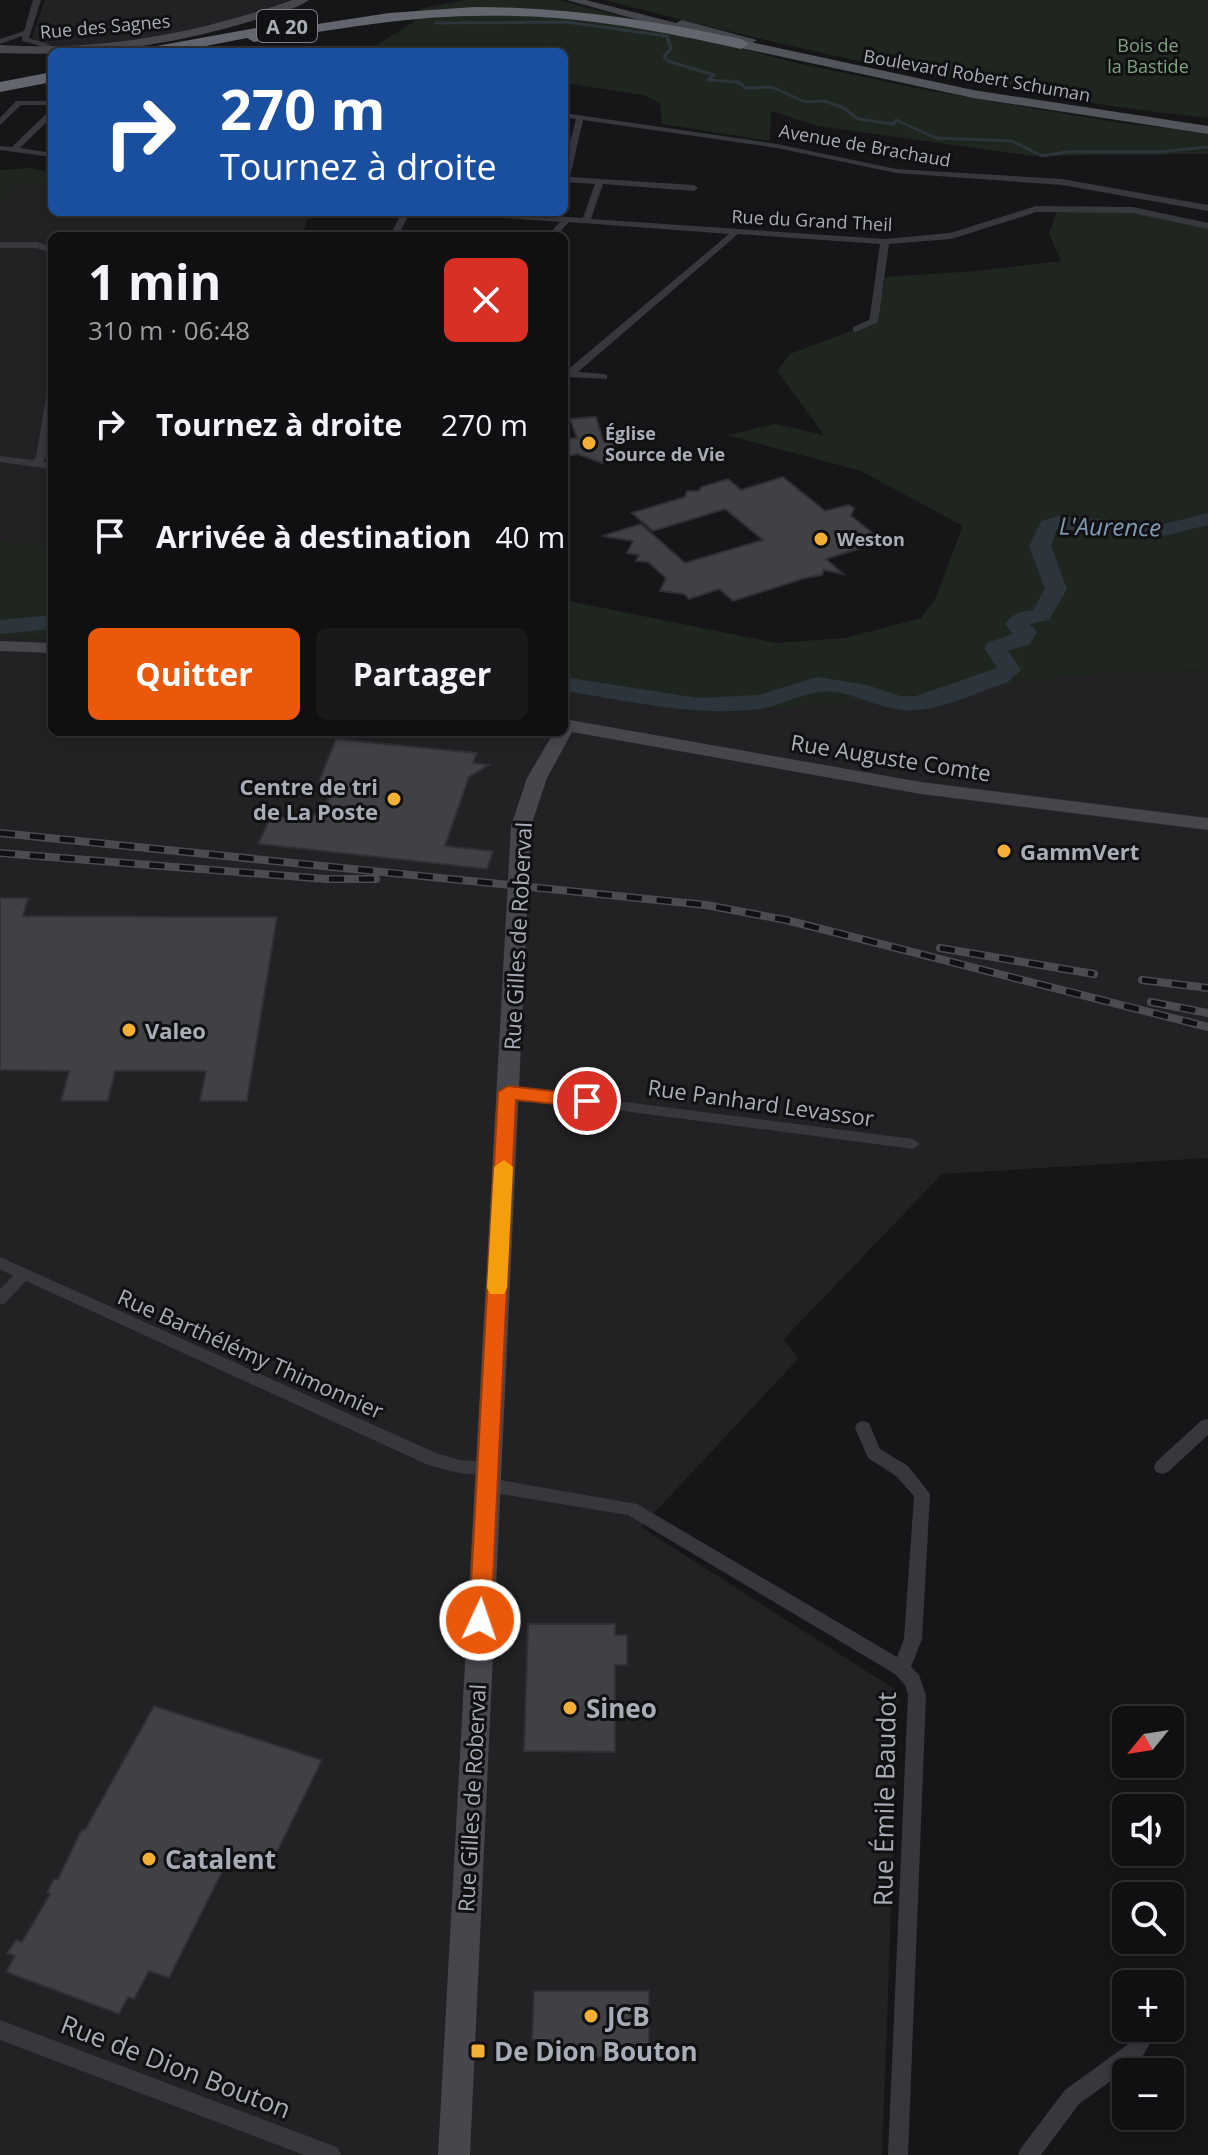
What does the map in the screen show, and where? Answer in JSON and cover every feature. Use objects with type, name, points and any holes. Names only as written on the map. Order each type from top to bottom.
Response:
[{"type":"highway","name":"A 20","points":[[172,48],[422,0]]},
{"type":"highway","name":"A 20","points":[[203,48],[450,0]]},
{"type":"highway","points":[[254,38],[405,16],[499,10],[609,17],[746,42]]},
{"type":"highway","points":[[0,84],[48,75]]},
{"type":"main road","name":"Boulevard Robert Schuman","points":[[746,42],[1080,107],[1208,123]]},
{"type":"main road","name":"Boulevard Robert Schuman","points":[[746,42],[947,90],[1208,130]]},
{"type":"street","points":[[12,43],[37,0]]},
{"type":"street","name":"Rue des Sagnes","points":[[12,43],[91,47],[171,38],[216,27],[295,0]]},
{"type":"street","name":"Rue des Sagnes","points":[[97,48],[174,40],[233,25],[303,0]]},
{"type":"street","points":[[573,0],[746,42]]},
{"type":"street","points":[[586,0],[746,42]]},
{"type":"street","name":"Rue des Sagnes","points":[[12,43],[74,48]]},
{"type":"street","points":[[0,123],[19,103],[48,103]]},
{"type":"street","name":"Avenue de Brachaud","points":[[568,116],[777,146],[896,171],[1062,182],[1208,208]]},
{"type":"street","points":[[14,150],[48,117]]},
{"type":"street","points":[[568,164],[580,118]]},
{"type":"street","points":[[0,148],[48,154]]},
{"type":"street","points":[[568,179],[694,188]]},
{"type":"street","points":[[586,221],[600,182]]},
{"type":"street","name":"Rue du Grand Theil","points":[[512,216],[885,242],[951,236],[1036,209],[1133,210],[1208,226]]},
{"type":"street","points":[[555,232],[566,220]]},
{"type":"street","points":[[568,373],[736,232]]},
{"type":"street","points":[[856,329],[873,322],[885,242]]},
{"type":"street","points":[[0,245],[37,245],[48,249]]},
{"type":"street","points":[[568,374],[604,377]]},
{"type":"street","points":[[36,464],[41,457],[48,415]]},
{"type":"street","points":[[0,459],[48,466]]},
{"type":"street","points":[[0,648],[48,651]]},
{"type":"street","points":[[563,736],[567,742],[606,731]]},
{"type":"street","name":"Rue Auguste Comte","points":[[568,732],[606,731],[921,788],[1208,824]]},
{"type":"street","name":"Rue Gilles de Roberval","points":[[454,2155],[521,826],[537,778],[558,736]]},
{"type":"street","name":"Rue Panhard Levassor","points":[[508,1092],[913,1144]]},
{"type":"street","name":"Rue Barthélémy Thimonnier","points":[[0,1263],[432,1459],[488,1476],[631,1509],[901,1669]]},
{"type":"street","points":[[0,1299],[24,1274]]},
{"type":"street","points":[[1162,1467],[1208,1425]]},
{"type":"street","name":"Rue Émile Baudot","points":[[863,1428],[874,1453],[902,1471],[922,1494],[913,1639],[901,1669],[913,1681],[917,1695],[898,2155]]},
{"type":"street","name":"Rue de Dion Bouton","points":[[0,2030],[331,2155]]},
{"type":"street","points":[[1028,2155],[1072,2097],[1134,2052],[1140,2042]]},
{"type":"shaded area","points":[[45,0],[289,0],[230,22],[193,31],[111,44],[56,46],[38,43],[32,37]]},
{"type":"shaded area","points":[[17,183],[48,186],[48,216],[309,216],[303,232],[48,232],[48,547],[0,541],[0,202]]},
{"type":"shaded area","points":[[0,637],[48,639],[48,736],[568,736],[568,692],[709,714],[1077,675],[1208,671],[1208,1158],[942,1174],[784,1339],[798,1359],[641,1527],[899,1692],[882,2155],[0,2155]]},
{"type":"green space","points":[[465,0],[559,0],[788,61],[925,90],[1120,123],[1208,133],[1208,154],[1033,156],[817,126],[771,111],[770,141],[662,124],[660,103],[643,95],[568,84],[568,48],[372,48],[415,21],[419,9]]},
{"type":"green space","name":"Bois de la Bastide","points":[[605,0],[1208,0],[1208,118],[980,85],[754,37]]},
{"type":"green space","points":[[30,168],[48,171],[48,186],[18,183],[0,202],[0,170]]},
{"type":"green space","points":[[1058,209],[1141,214],[1208,228],[1208,671],[1077,675],[875,700],[709,714],[568,692],[568,601],[776,643],[845,638],[921,618],[935,599],[963,526],[861,471],[727,435],[775,424],[824,435],[777,371],[790,354],[877,321],[885,277],[1061,261],[1049,233]]},
{"type":"green space","points":[[0,541],[48,547],[48,639],[0,637]]},
{"type":"building","name":"Église Source de Vie","points":[[596,417],[603,440],[613,439],[617,452],[602,463],[578,454],[568,455],[568,439],[577,438],[570,419]]},
{"type":"building","name":"Weston","points":[[783,477],[825,511],[849,505],[854,508],[851,516],[883,541],[826,559],[843,574],[824,570],[822,575],[733,601],[719,589],[689,599],[684,594],[660,591],[666,578],[648,562],[636,561],[639,555],[627,553],[633,541],[602,536],[641,524],[685,563],[763,540],[725,509],[653,531],[632,513],[685,497],[687,491],[699,491],[701,487],[728,479],[741,490]]},
{"type":"building","name":"Centre de tri de La Poste","points":[[336,739],[477,753],[473,763],[489,765],[469,777],[445,846],[493,851],[487,869],[258,844],[271,816],[304,820],[306,815],[322,814],[334,785],[318,784]]},
{"type":"building","name":"Valeo","points":[[0,898],[28,898],[23,916],[277,917],[247,1101],[200,1101],[206,1071],[115,1071],[108,1101],[61,1101],[69,1071],[0,1070]]},
{"type":"building","name":"Sineo","points":[[528,1624],[615,1624],[615,1635],[627,1635],[627,1665],[615,1665],[615,1752],[524,1751]]},
{"type":"building","name":"Catalent","points":[[154,1706],[322,1760],[270,1866],[232,1852],[169,1978],[149,1971],[134,1999],[128,1997],[119,2014],[6,1972],[15,1956],[7,1953],[16,1940],[22,1942],[50,1894],[47,1892],[54,1879],[58,1879],[82,1829],[85,1830]]},
{"type":"building","name":"JCB","points":[[534,1991],[649,1991],[649,2058],[551,2056],[551,2040],[532,2040]]},
{"type":"waterway","points":[[436,23],[566,22],[667,36],[671,49],[664,56],[668,61],[714,75],[708,80],[738,82],[746,88],[772,87],[805,102],[824,101],[842,107],[858,119],[893,124],[896,120],[936,138],[1012,141],[1042,156],[1067,152],[1158,152],[1208,147]]},
{"type":"waterway","name":"L'Aurence","points":[[568,685],[698,705],[759,702],[780,698],[817,684],[867,692],[898,703],[918,703],[1000,677],[1010,670],[995,648],[1022,639],[1026,632],[1016,624],[1020,619],[1041,615],[1056,589],[1040,546],[1048,525],[1058,522],[1164,530],[1208,519]]},
{"type":"waterway","name":"L'Aurence","points":[[0,627],[48,622]]},
{"type":"railway","points":[[0,833],[706,905],[786,920],[1208,1027]]},
{"type":"railway","points":[[0,853],[326,879],[376,879]]},
{"type":"railway","points":[[940,948],[1094,974]]},
{"type":"railway","points":[[1142,980],[1208,988]]},
{"type":"railway","points":[[1151,1002],[1208,1013]]},
{"type":"slow traffic","points":[[497,1288],[504,1167]]},
{"type":"place","name":"Église Source de Vie","points":[[589,443]]},
{"type":"place","name":"Weston","points":[[821,539]]},
{"type":"place","name":"Centre de tri de La Poste","points":[[394,799]]},
{"type":"place","name":"GammVert","points":[[1004,851]]},
{"type":"place","name":"Valeo","points":[[129,1030]]},
{"type":"place","name":"Sineo","points":[[570,1708]]},
{"type":"place","name":"Catalent","points":[[149,1859]]},
{"type":"place","name":"JCB","points":[[591,2016]]},
{"type":"place","name":"De Dion Bouton","points":[[478,2051]]},
{"type":"route","points":[[480,1620],[508,1092],[587,1101]]}]
